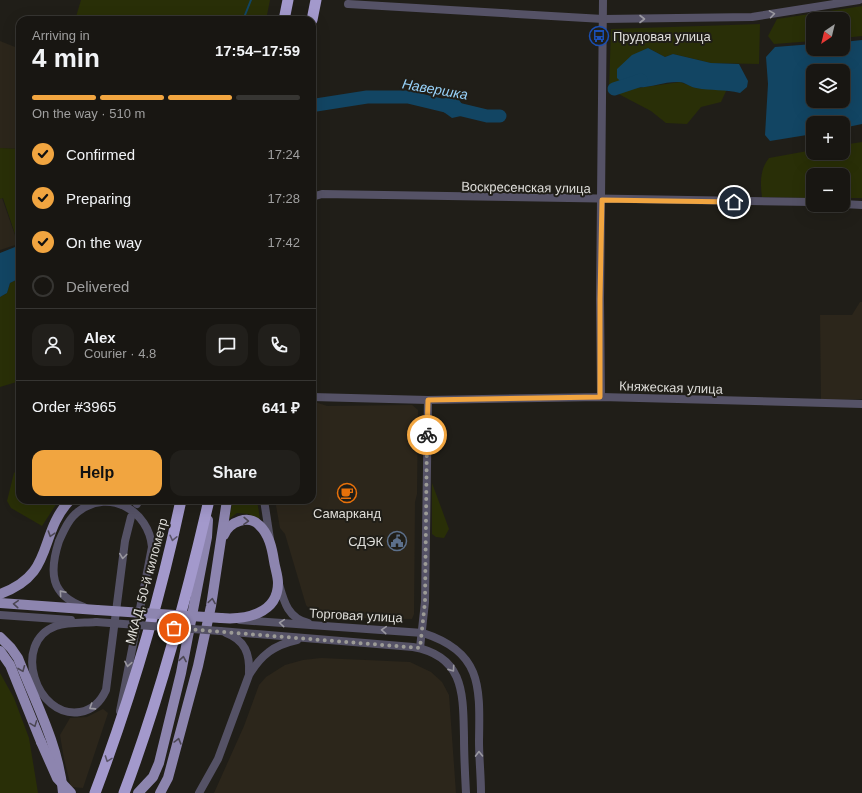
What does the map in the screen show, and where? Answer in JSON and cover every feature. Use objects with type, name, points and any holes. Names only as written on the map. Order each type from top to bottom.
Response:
[{"type":"highway","points":[[285,16],[288,0]]},
{"type":"highway","points":[[313,16],[316,0]]},
{"type":"highway","name":"МКАД, 50-й километр","points":[[95,793],[115,739],[138,669],[163,576],[180,504]]},
{"type":"highway","points":[[124,793],[164,677],[192,576],[208,504]]},
{"type":"main road","points":[[0,594],[27,580],[34,572],[47,548],[57,517],[67,504]]},
{"type":"main road","points":[[138,793],[149,783],[156,770],[175,697],[207,537],[209,504]]},
{"type":"main road","points":[[160,793],[168,778],[198,666],[211,606],[226,504]]},
{"type":"main road","points":[[220,544],[230,525],[244,520],[258,523],[264,530],[271,546],[278,582],[274,600],[264,611],[235,620]]},
{"type":"main road","name":"Торговая улица","points":[[0,603],[235,620]]},
{"type":"main road","points":[[0,637],[18,658],[54,749],[62,780],[63,793]]},
{"type":"main road","points":[[0,651],[10,665],[57,778],[71,793]]},
{"type":"street","points":[[600,397],[603,0]]},
{"type":"street","points":[[348,4],[603,19],[752,17],[859,0]]},
{"type":"street","name":"Воскресенская улица","points":[[316,196],[322,194],[602,200],[806,202]]},
{"type":"street","points":[[850,204],[862,205]]},
{"type":"street","name":"Княжеская улица","points":[[316,397],[428,400],[600,397],[862,404]]},
{"type":"street","points":[[420,648],[423,633],[425,602],[428,400]]},
{"type":"street","points":[[97,504],[88,506],[72,517],[66,526],[53,562],[54,582],[65,597],[72,602],[97,610]]},
{"type":"street","points":[[115,739],[130,651],[152,547],[150,533],[143,521],[130,509],[116,504]]},
{"type":"street","points":[[265,504],[271,546]]},
{"type":"street","points":[[96,622],[56,626],[40,637],[32,651],[32,669],[41,691],[49,702],[64,712],[74,713],[92,708],[103,697],[106,690],[125,541],[131,517]]},
{"type":"street","points":[[278,582],[284,604],[289,611],[303,622],[321,626]]},
{"type":"street","points":[[0,615],[96,622]]},
{"type":"street","name":"Торговая улица","points":[[235,620],[423,633],[439,638],[455,648],[466,659],[475,678],[480,703],[481,793]]},
{"type":"street","name":"Торговая улица","points":[[96,622],[420,648],[439,655],[446,661],[460,682],[462,693],[466,793]]},
{"type":"street","points":[[220,631],[230,635],[245,647],[250,662],[249,675]]},
{"type":"street","points":[[199,793],[223,746],[249,675],[256,664],[274,647],[282,643],[307,638]]},
{"type":"street","points":[[164,793],[168,778]]},
{"type":"shaded area","points":[[0,41],[16,47],[16,149],[0,148]]},
{"type":"shaded area","points":[[2,198],[16,238],[16,245],[0,250],[0,199]]},
{"type":"shaded area","points":[[860,302],[862,302],[862,399],[821,400],[820,315],[852,315]]},
{"type":"shaded area","points":[[316,402],[327,406],[412,405],[418,410],[414,614],[412,619],[330,619],[314,613],[306,605],[285,534],[280,528],[276,504],[316,504]]},
{"type":"shaded area","points":[[321,658],[410,662],[431,672],[442,682],[449,695],[456,793],[214,793],[244,726],[259,685],[266,677],[285,665],[303,660]]},
{"type":"shaded area","points":[[103,709],[108,713],[83,788],[71,787],[60,735],[70,718],[87,717]]},
{"type":"green space","points":[[81,0],[270,0],[267,16],[76,16]]},
{"type":"green space","points":[[862,6],[862,36],[850,37],[850,12],[823,12]]},
{"type":"green space","points":[[806,15],[806,42],[774,44],[768,36],[777,19]]},
{"type":"green space","points":[[760,24],[759,64],[711,63],[673,54],[665,57],[648,48],[638,88],[680,82],[696,88],[727,89],[721,102],[701,107],[687,124],[666,123],[651,111],[609,89],[611,29]]},
{"type":"green space","points":[[862,142],[862,198],[850,198],[850,168],[806,168],[806,198],[762,197],[761,176],[769,158],[806,151],[806,160],[850,160],[850,144]]},
{"type":"green space","points":[[0,148],[16,149],[16,237],[3,198],[0,199]]},
{"type":"green space","points":[[16,280],[16,382],[0,387],[0,297],[7,293],[10,283]]},
{"type":"green space","points":[[16,471],[16,504],[56,504],[42,526],[11,508],[7,501],[14,473]]},
{"type":"green space","points":[[432,483],[449,529],[444,538],[436,537],[432,534]]},
{"type":"green space","points":[[232,504],[258,504],[260,519],[248,514],[237,513],[229,519]]},
{"type":"green space","points":[[0,673],[14,698],[29,738],[38,793],[0,793]]},
{"type":"water","points":[[862,40],[862,124],[850,127],[850,116],[806,116],[806,135],[770,141],[765,135],[768,84],[766,57],[775,47],[806,45],[806,56],[850,56],[850,41]]},
{"type":"water","points":[[648,48],[665,57],[673,54],[711,63],[739,64],[748,81],[747,87],[740,93],[696,88],[679,82],[646,87],[624,84],[617,78],[617,69],[632,55]]},
{"type":"water","points":[[456,96],[462,104],[461,116],[452,118],[434,105],[441,99]]},
{"type":"water","points":[[16,247],[16,280],[10,283],[7,293],[0,297],[0,253]]},
{"type":"waterway","points":[[245,16],[251,0]]},
{"type":"waterway","name":"Навершка","points":[[614,89],[641,80]]},
{"type":"waterway","name":"Навершка","points":[[316,105],[367,97],[408,97],[487,116],[500,116]]},
{"type":"way so far","points":[[174,628],[420,648],[423,633],[425,602],[427,435]]},
{"type":"place","name":"Прудовая улица","points":[[599,36]]},
{"type":"place","name":"Самарканд","points":[[347,493]]},
{"type":"place","name":"СДЭК","points":[[397,541]]},
{"type":"route","points":[[427,435],[428,400],[600,397],[602,200],[734,202]]}]
